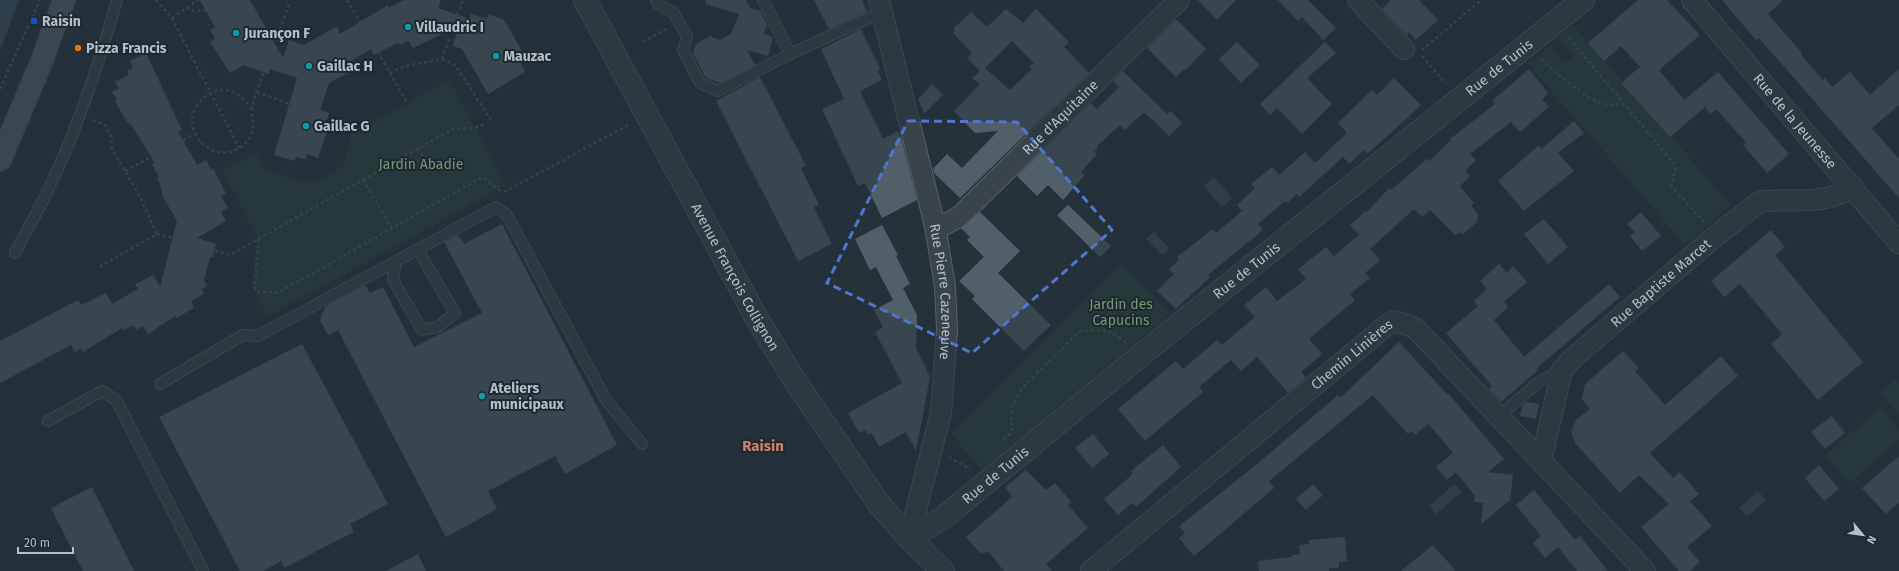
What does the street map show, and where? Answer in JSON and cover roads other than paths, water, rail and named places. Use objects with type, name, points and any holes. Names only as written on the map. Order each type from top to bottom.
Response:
[{"type":"main road","points":[[0,160],[41,63],[64,0]]},
{"type":"street","name":"Avenue François Collignon","points":[[585,0],[767,335],[795,381],[875,499],[909,538]]},
{"type":"street","name":"Rue d'Aquitaine","points":[[935,226],[946,224],[960,216],[1179,0]]},
{"type":"street","points":[[1358,0],[1404,49]]},
{"type":"street","name":"Rue de Tunis","points":[[909,538],[943,518],[1141,355],[1583,0]]},
{"type":"street","name":"Rue de la Jeunesse","points":[[1692,0],[1853,187],[1899,243]]},
{"type":"street","name":"Rue Pierre Cazeneuve","points":[[882,4],[935,226],[945,286],[948,329],[945,381],[941,413],[909,538]]},
{"type":"street","name":"Rue Baptiste Marcet","points":[[1562,370],[1573,358],[1713,238],[1758,203],[1764,201],[1829,198],[1843,194],[1853,187]]},
{"type":"street","name":"Chemin Linières","points":[[1091,571],[1387,325],[1394,321],[1411,326],[1417,330],[1645,571]]},
{"type":"street","points":[[1541,461],[1562,370]]},
{"type":"street","points":[[909,538],[943,571]]},
{"type":"lane","points":[[15,253],[50,188],[99,63],[118,0]]},
{"type":"lane","points":[[656,0],[658,4],[673,12],[687,37],[683,50],[700,83],[718,91],[882,4]]},
{"type":"lane","points":[[763,0],[790,54]]},
{"type":"lane","points":[[160,384],[242,335],[258,336],[496,207],[507,215],[606,400],[642,444]]},
{"type":"lane","points":[[396,262],[393,280],[422,330],[438,327],[455,313],[418,250]]},
{"type":"lane","points":[[1498,417],[1540,381],[1562,370]]},
{"type":"lane","points":[[48,421],[102,392],[117,401],[203,571]]},
{"type":"water","points":[[0,0],[19,0],[0,51]]},
{"type":"water","points":[[1214,177],[1232,198],[1222,207],[1204,186]]},
{"type":"water","points":[[1154,232],[1168,247],[1166,253],[1161,254],[1146,239]]},
{"type":"water","points":[[1455,484],[1462,492],[1436,514],[1429,506]]},
{"type":"water","points":[[1758,491],[1766,500],[1747,517],[1739,508]]},
{"type":"place","name":"Raisin","points":[[34,21]]},
{"type":"place","name":"Villaudric I","points":[[408,27]]},
{"type":"place","name":"Jurançon F","points":[[236,33]]},
{"type":"place","name":"Pizza Francis","points":[[78,48]]},
{"type":"place","name":"Mauzac","points":[[496,56]]},
{"type":"place","name":"Gaillac H","points":[[309,66]]},
{"type":"place","name":"Gaillac G","points":[[306,126]]},
{"type":"place","name":"Ateliers municipaux","points":[[482,396]]},
{"type":"district","name":"Raisin","points":[[763,446]]},
{"type":"park label","name":"Jardin Abadie","points":[[421,164]]},
{"type":"park label","name":"Jardin des Capucins","points":[[1121,312]]}]
